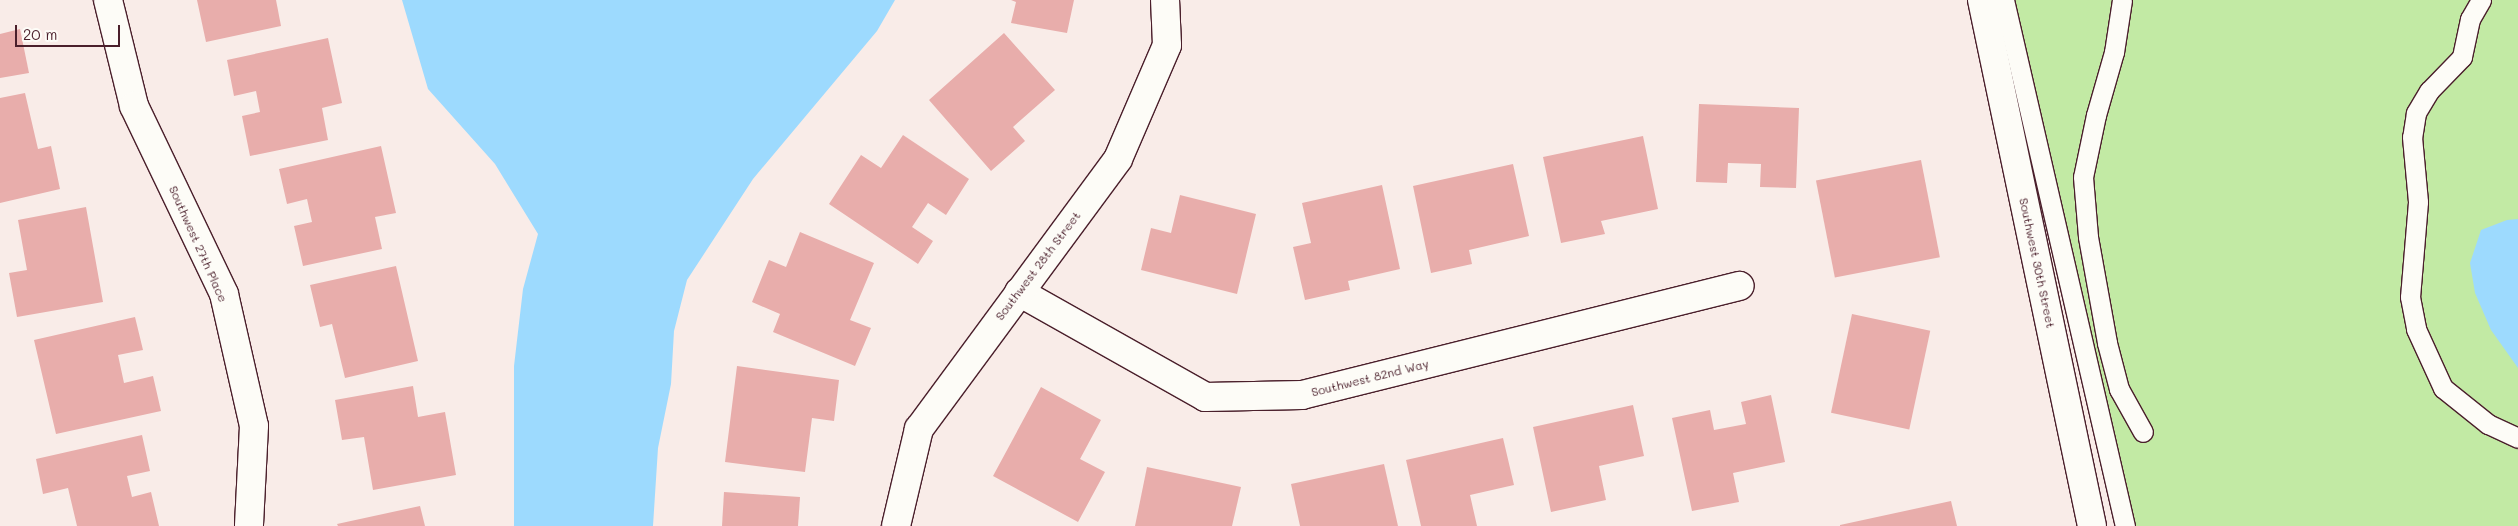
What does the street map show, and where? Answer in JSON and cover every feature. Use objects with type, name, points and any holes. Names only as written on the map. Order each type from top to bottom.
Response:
[{"type":"street","name":"Southwest 27th Place","points":[[108,0],[134,106],[224,294],[254,426],[249,526]]},
{"type":"street","name":"Southwest 28th Street","points":[[896,526],[918,429],[1118,159],[1167,45],[1165,0]]},
{"type":"street","name":"Southwest 30th Street","points":[[1982,0],[2092,526]]},
{"type":"street","name":"Southwest 82nd Way","points":[[1018,292],[1205,397],[1302,395],[1740,286]]},
{"type":"lane","points":[[2004,0],[2035,122],[2125,526]]},
{"type":"lane","points":[[2122,0],[2114,52],[2096,115],[2083,177],[2088,237],[2108,343],[2119,388],[2143,432]]},
{"type":"lane","points":[[2481,0],[2470,19],[2462,57],[2429,91],[2416,113],[2412,137],[2418,202],[2410,297],[2416,329],[2443,388],[2488,424],[2518,438]]},
{"type":"green space","points":[[2011,0],[2518,0],[2518,526],[2123,526]]},
{"type":"water","points":[[402,0],[895,0],[877,31],[753,179],[687,280],[674,331],[671,384],[658,448],[653,526],[514,526],[514,366],[523,289],[538,234],[495,164],[428,89]]},
{"type":"water","points":[[2518,219],[2518,368],[2491,330],[2475,293],[2470,263],[2481,230],[2507,220]]},
{"type":"building","points":[[197,0],[276,0],[281,26],[206,42]]},
{"type":"building","points":[[1011,0],[1074,0],[1067,33],[1011,23],[1016,2]]},
{"type":"building","points":[[20,29],[29,73],[0,78],[0,34]]},
{"type":"building","points":[[1004,33],[1055,90],[1013,127],[1025,141],[991,171],[929,100]]},
{"type":"building","points":[[328,38],[342,103],[322,108],[328,140],[250,156],[242,116],[260,112],[256,91],[234,96],[227,60]]},
{"type":"building","points":[[25,93],[38,149],[51,146],[60,189],[0,203],[0,98]]},
{"type":"building","points":[[1699,104],[1799,108],[1796,188],[1760,187],[1761,164],[1728,163],[1727,183],[1696,182]]},
{"type":"building","points":[[903,135],[969,179],[946,215],[928,203],[912,227],[933,241],[918,264],[829,204],[861,155],[881,168]]},
{"type":"building","points":[[1643,136],[1658,209],[1601,221],[1605,234],[1561,243],[1543,157]]},
{"type":"building","points":[[381,146],[396,213],[375,217],[382,249],[303,266],[294,226],[312,222],[307,199],[287,204],[279,169]]},
{"type":"building","points":[[1921,160],[1940,257],[1835,278],[1816,180]]},
{"type":"building","points":[[1513,164],[1529,236],[1469,250],[1472,264],[1431,273],[1413,186]]},
{"type":"building","points":[[1382,185],[1400,269],[1348,281],[1350,290],[1305,300],[1293,247],[1311,243],[1302,203]]},
{"type":"building","points":[[1180,195],[1256,214],[1237,294],[1141,270],[1151,228],[1171,233]]},
{"type":"building","points":[[86,207],[103,302],[17,317],[9,273],[27,270],[18,220]]},
{"type":"building","points":[[800,232],[874,263],[850,320],[871,328],[855,366],[773,332],[780,314],[752,302],[769,260],[786,267]]},
{"type":"building","points":[[396,266],[418,361],[345,378],[332,324],[320,327],[310,285]]},
{"type":"building","points":[[1852,314],[1930,331],[1909,429],[1831,413]]},
{"type":"building","points":[[135,317],[143,350],[118,355],[124,383],[153,376],[161,411],[56,434],[34,340]]},
{"type":"building","points":[[737,366],[839,380],[834,421],[812,418],[805,472],[725,462]]},
{"type":"building","points":[[413,386],[418,417],[445,412],[456,475],[373,490],[364,437],[342,440],[335,400]]},
{"type":"building","points":[[1041,387],[1101,420],[1080,459],[1105,472],[1078,522],[993,476]]},
{"type":"building","points":[[1771,395],[1785,462],[1733,473],[1739,502],[1692,511],[1672,418],[1710,410],[1714,430],[1746,424],[1741,402]]},
{"type":"building","points":[[1633,405],[1644,456],[1599,466],[1606,500],[1551,512],[1533,427]]},
{"type":"building","points":[[142,435],[150,471],[127,476],[132,497],[151,492],[159,526],[77,526],[68,488],[43,494],[36,459]]},
{"type":"building","points":[[1503,438],[1514,485],[1470,495],[1477,526],[1421,526],[1406,460]]},
{"type":"building","points":[[1384,464],[1398,526],[1300,526],[1291,484]]},
{"type":"building","points":[[1147,467],[1241,487],[1232,526],[1135,526]]},
{"type":"building","points":[[724,492],[800,497],[798,526],[722,526]]},
{"type":"building","points":[[1951,501],[1957,526],[1840,526],[1840,525]]},
{"type":"building","points":[[420,506],[425,526],[338,526],[337,524]]}]
